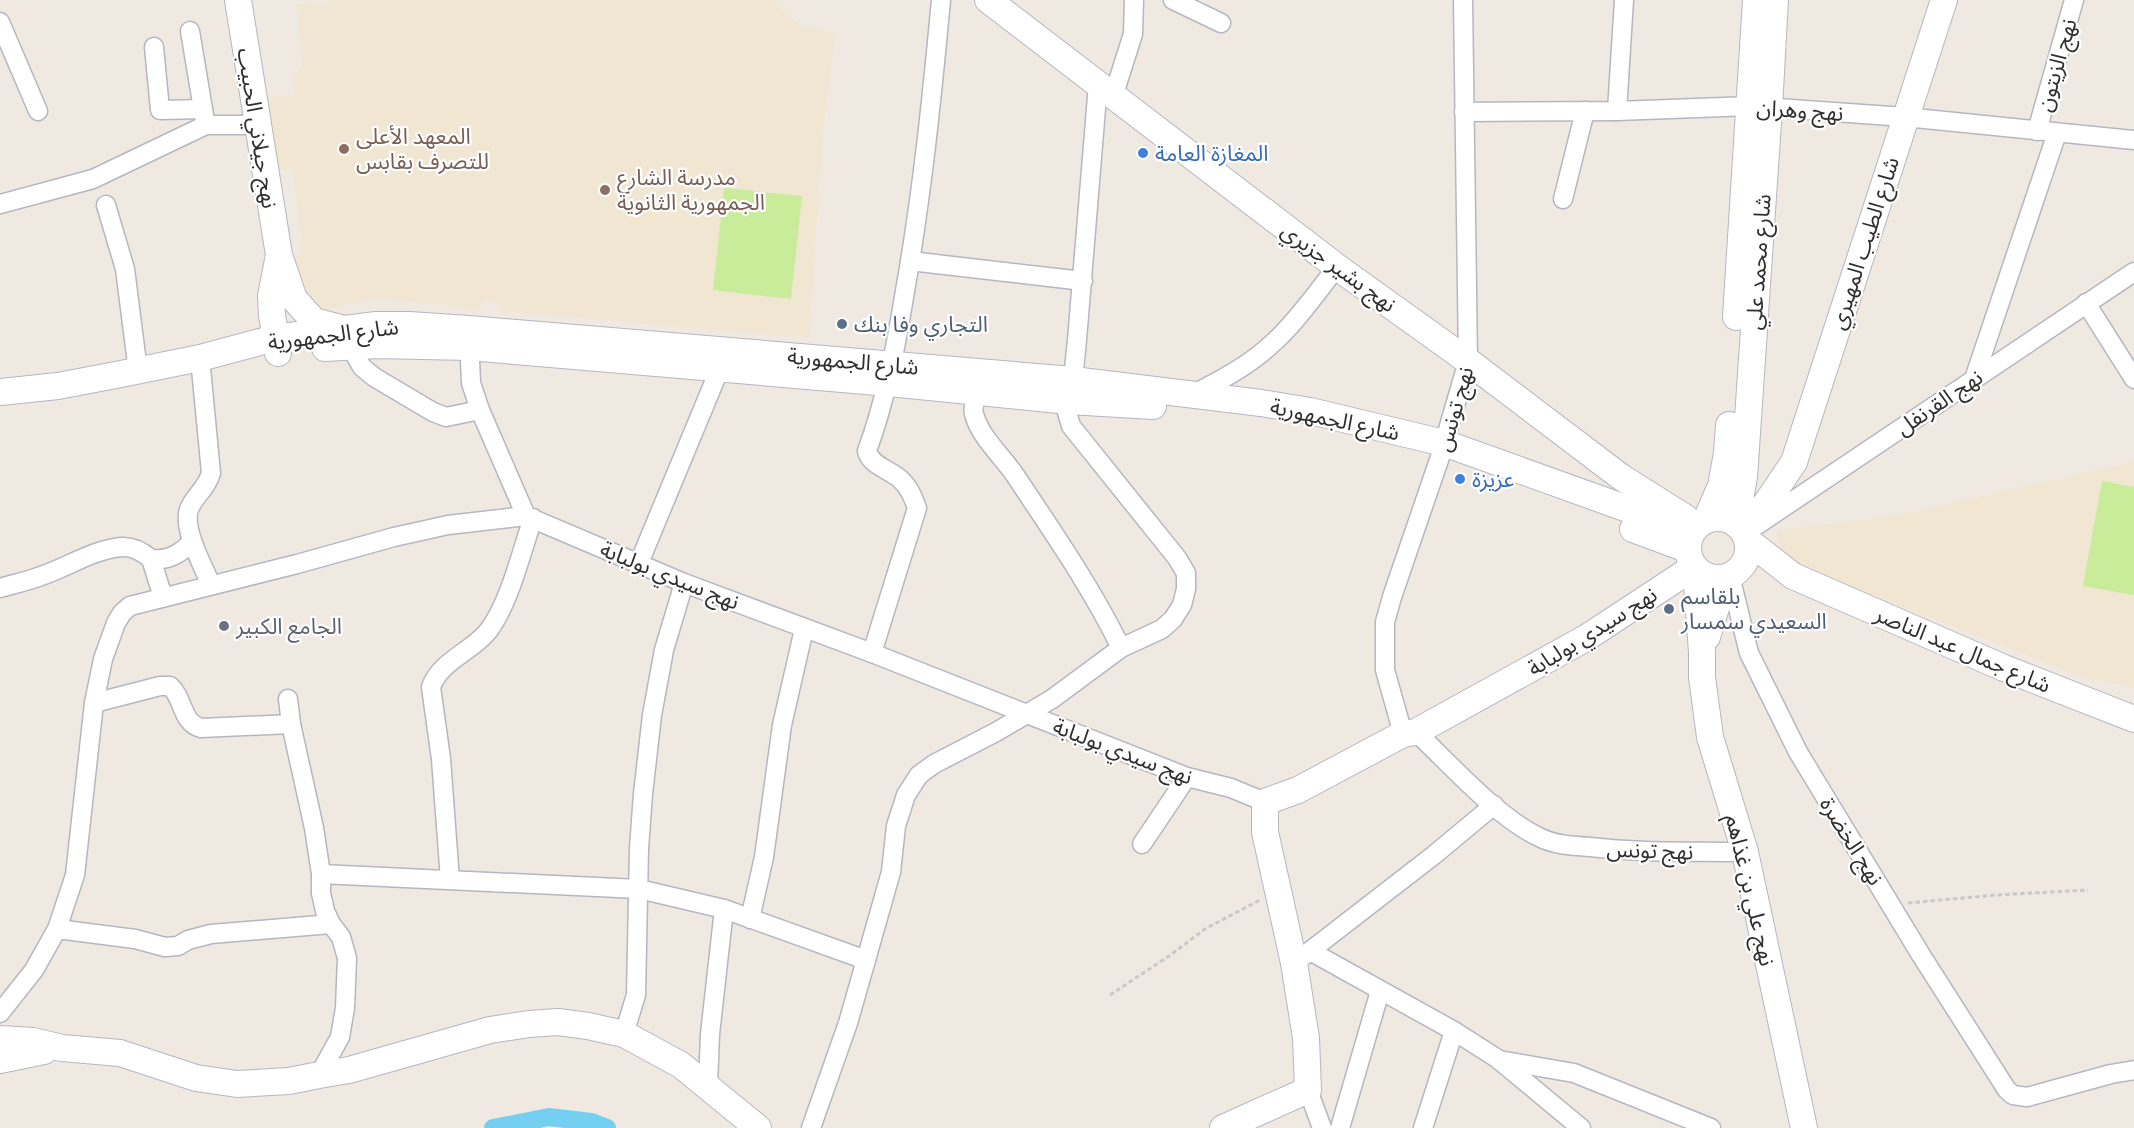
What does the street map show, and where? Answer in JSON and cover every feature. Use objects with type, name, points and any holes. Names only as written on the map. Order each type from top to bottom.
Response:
[{"type":"street","name":"نهج جيلاني الحبيب","points":[[238,0],[279,255],[294,299],[308,316],[348,338]]},
{"type":"street","points":[[872,653],[917,508],[907,487],[868,455],[890,374],[910,261],[923,169],[941,0]]},
{"type":"street","name":"نهج بشير جزيري","points":[[987,0],[1337,267],[1468,361],[1621,477],[1695,544]]},
{"type":"street","points":[[811,1128],[848,1023],[891,872],[896,826],[906,795],[919,775],[934,764],[962,751],[1052,699],[1121,648],[1162,629],[1173,619],[1182,605],[1186,589],[1186,573],[1177,558],[1071,426],[1066,409],[1071,391],[1106,91],[1134,34],[1134,0]]},
{"type":"street","points":[[1173,0],[1221,23]]},
{"type":"street","name":"نهج تونس","points":[[1463,0],[1468,361],[1442,450],[1385,622],[1384,670],[1409,733],[1515,823],[1537,837],[1554,843],[1618,850],[1745,852]]},
{"type":"street","points":[[1617,111],[1624,0]]},
{"type":"street","name":"شارع محمد علي","points":[[1742,531],[1760,107],[1756,0]]},
{"type":"street","name":"شارع محمد علي","points":[[1695,544],[1721,486],[1728,453],[1760,107],[1775,0]]},
{"type":"street","name":"شارع الطيب المهيري","points":[[1742,531],[1765,505],[1794,462],[1944,0]]},
{"type":"street","name":"نهج الزيتون","points":[[2037,131],[2074,0]]},
{"type":"street","points":[[0,22],[38,111]]},
{"type":"street","points":[[190,31],[204,117]]},
{"type":"street","points":[[154,47],[160,110],[258,125]]},
{"type":"street","name":"نهج وهران","points":[[1464,112],[1760,107],[1905,117],[2134,140]]},
{"type":"street","points":[[1563,199],[1585,111]]},
{"type":"street","points":[[0,204],[93,179],[204,117]]},
{"type":"street","points":[[1974,379],[2057,133]]},
{"type":"street","points":[[106,205],[125,269],[138,371]]},
{"type":"street","name":"نهج جيلاني الحبيب","points":[[277,346],[271,296],[279,255]]},
{"type":"street","points":[[910,261],[1083,281]]},
{"type":"street","points":[[1192,395],[1227,377],[1273,343],[1337,267]]},
{"type":"street","name":"نهج القرنفل","points":[[1742,531],[2134,272]]},
{"type":"street","points":[[2086,303],[2134,379]]},
{"type":"street","name":"شارع الجمهورية","points":[[0,403],[45,400],[277,346],[348,338],[376,325],[409,325],[469,338],[720,368],[890,374],[978,392],[1071,391],[1192,395],[1310,411],[1442,450],[1695,544]]},
{"type":"street","points":[[348,338],[362,366],[374,377],[433,412],[446,417],[480,410]]},
{"type":"street","points":[[450,880],[441,759],[431,687],[434,678],[443,667],[473,647],[501,612],[530,517],[480,410],[471,383],[469,338]]},
{"type":"street","name":"شارع الجمهورية","points":[[469,338],[1071,391],[1148,406],[1320,428],[1442,450]]},
{"type":"street","points":[[201,365],[211,473],[208,483],[191,505],[187,524],[211,585]]},
{"type":"street","name":"شارع الجمهورية","points":[[0,392],[57,386],[138,371],[201,365]]},
{"type":"street","points":[[639,563],[720,368]]},
{"type":"street","points":[[978,392],[973,412],[980,427],[1013,472],[1047,525],[1111,626],[1121,648]]},
{"type":"street","points":[[0,1013],[34,970],[57,929],[75,875],[94,703],[103,659],[122,613],[130,606],[416,532],[448,525],[530,517]]},
{"type":"street","name":"نهج سيدي بولبابة","points":[[530,517],[684,583],[872,653],[1186,777],[1231,788],[1265,802],[1298,790],[1586,638],[1695,544]]},
{"type":"street","points":[[1716,518],[1726,519],[1742,531],[1747,558],[1730,576],[1714,579],[1704,576],[1695,544],[1716,518]]},
{"type":"street","name":"شارع جمال عبد الناصر","points":[[1742,531],[1793,576],[2004,668],[2134,719]]},
{"type":"street","points":[[0,588],[42,576],[82,558],[121,547],[132,548],[151,559],[160,560],[178,554],[192,541]]},
{"type":"street","name":"نهج علي بن غذاهم","points":[[1695,544],[1702,685],[1710,737],[1745,852],[1804,1128]]},
{"type":"street","points":[[151,559],[163,597]]},
{"type":"street","name":"شارع جمال عبد الناصر","points":[[1730,576],[1793,576]]},
{"type":"street","name":"نهج علي بن غذاهم","points":[[1702,652],[1730,576]]},
{"type":"street","name":"نهج الخضرة","points":[[1730,576],[1749,652],[1798,752],[2007,1090],[2013,1095],[2026,1097],[2134,1070]]},
{"type":"street","points":[[624,1034],[636,995],[639,848],[652,716],[664,650],[684,583]]},
{"type":"street","points":[[750,919],[764,857],[782,725],[804,629]]},
{"type":"street","points":[[94,703],[160,686],[170,686],[178,696],[189,722],[194,726],[201,728],[291,724]]},
{"type":"street","points":[[288,699],[291,724],[314,828],[321,873],[321,893],[331,924],[340,937],[347,958],[345,1008],[340,1037],[319,1076]]},
{"type":"street","points":[[1142,844],[1186,777]]},
{"type":"street","points":[[1265,802],[1265,832],[1278,890],[1302,957],[1308,1090],[1322,1128]]},
{"type":"street","points":[[1302,957],[1434,855],[1494,805]]},
{"type":"street","points":[[321,873],[639,889],[724,909],[866,960]]},
{"type":"street","points":[[708,1085],[710,1034],[724,909]]},
{"type":"street","points":[[57,929],[135,939],[165,947],[178,946],[188,940],[210,934],[331,924]]},
{"type":"street","points":[[1302,957],[1380,991],[1454,1031],[1498,1059],[1581,1128]]},
{"type":"street","points":[[1340,1128],[1380,991]]},
{"type":"street","points":[[0,1039],[33,1041],[62,1048],[120,1053],[196,1078],[237,1084],[289,1081],[319,1076],[349,1070],[490,1030],[558,1022],[624,1034],[681,1065],[758,1128]]},
{"type":"street","points":[[1423,1128],[1454,1031]]},
{"type":"street","points":[[0,1060],[62,1048]]},
{"type":"street","points":[[1498,1059],[1574,1073],[1711,1128]]},
{"type":"street","points":[[1223,1128],[1308,1090]]},
{"type":"path","points":[[1110,995],[1169,956],[1204,928],[1278,890]]},
{"type":"path","points":[[1892,904],[2088,890]]},
{"type":"shaded area","name":"مدرسة الشارع الجمهورية الثانوية","points":[[331,0],[772,0],[801,26],[835,32],[822,144],[809,338],[502,311],[500,302],[492,301],[483,301],[479,309],[377,298],[325,309],[303,297],[292,263],[303,254],[293,168],[275,170],[264,105],[269,97],[295,94],[293,77],[303,65],[296,5],[312,3],[323,11]]},
{"type":"shaded area","points":[[2134,462],[2134,687],[2089,679],[1784,561],[1777,531],[1894,516]]},
{"type":"green space","points":[[724,188],[802,196],[791,299],[713,290]]},
{"type":"green space","points":[[2102,481],[2134,487],[2134,595],[2083,586]]},
{"type":"waterway","points":[[493,1128],[549,1117],[591,1122],[607,1128]]},
{"type":"place","name":"المعهد الأعلى للتصرف بقابس","points":[[344,149]]},
{"type":"place","name":"المغازة العامة","points":[[1143,153]]},
{"type":"place","name":"مدرسة الشارع الجمهورية الثانوية","points":[[605,190]]},
{"type":"place","name":"التجاري وفا بنك","points":[[842,324]]},
{"type":"place","name":"عزيزة","points":[[1460,479]]},
{"type":"place","name":"بلقاسم السعيدي سمسار","points":[[1669,609]]},
{"type":"place","name":"الجامع الكبير","points":[[224,626]]}]
